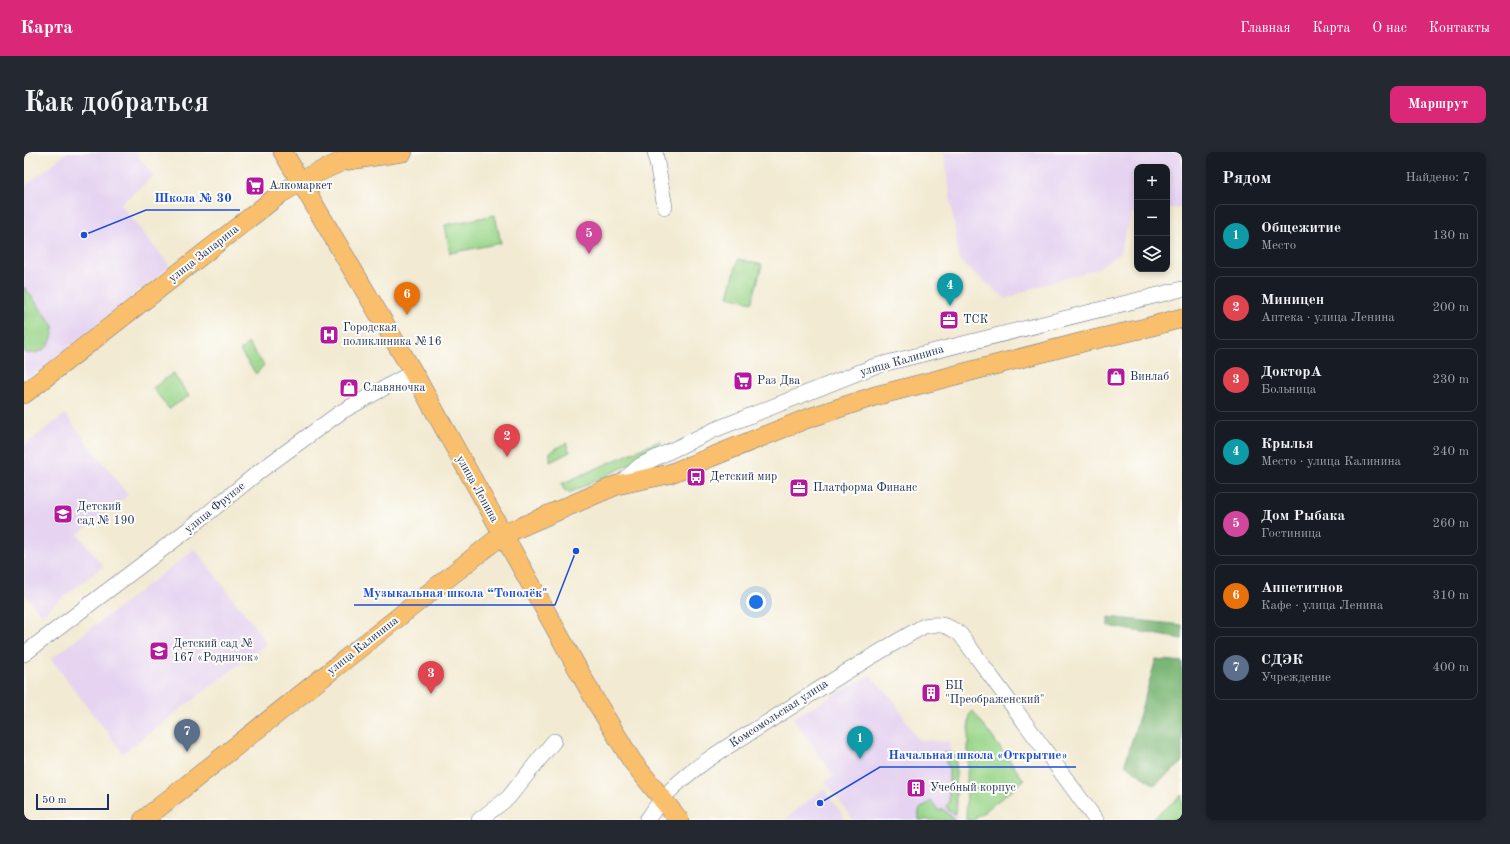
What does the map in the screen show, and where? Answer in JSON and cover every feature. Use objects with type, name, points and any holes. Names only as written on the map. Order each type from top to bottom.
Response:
[{"type":"main road","name":"улица Ленина","points":[[283,152],[413,372],[502,535],[538,596],[595,700],[632,761],[679,820]]},
{"type":"main road","name":"улица Запарина","points":[[24,394],[280,194],[310,176],[344,161],[403,152]]},
{"type":"main road","name":"улица Калинина","points":[[143,820],[502,535],[617,485],[669,474],[806,420],[875,396],[1182,318]]},
{"type":"street","points":[[655,152],[665,207]]},
{"type":"street","name":"улица Калинина","points":[[617,485],[642,465],[714,430],[875,366],[1182,289]]},
{"type":"street","name":"улица Фрунзе","points":[[24,654],[185,532],[272,462],[341,412],[413,372]]},
{"type":"street","name":"Комсомольская улица","points":[[646,820],[662,799],[704,762],[795,703],[924,626],[936,624],[946,625],[960,634],[1096,820]]},
{"type":"street","points":[[479,820],[508,798],[554,741]]},
{"type":"shaded area","points":[[68,152],[135,152],[154,176],[120,204],[170,266],[29,379],[24,372],[24,187]]},
{"type":"shaded area","points":[[944,152],[1182,152],[1182,207],[1170,209],[1170,164],[1134,164],[1134,213],[1132,213],[1119,254],[1096,269],[1030,289],[1006,299],[959,260]]},
{"type":"shaded area","name":"Детский сад № 190","points":[[65,414],[128,495],[78,534],[103,566],[41,615],[24,593],[24,446]]},
{"type":"shaded area","name":"Детский сад № 167 «Родничок»","points":[[195,549],[267,643],[123,753],[51,659]]},
{"type":"shaded area","points":[[870,675],[894,701],[918,740],[949,742],[954,775],[957,776],[956,820],[853,820],[825,781],[834,776],[793,718]]},
{"type":"shaded area","points":[[824,789],[844,817],[842,818],[843,820],[784,820]]},
{"type":"green space","points":[[495,215],[501,243],[450,253],[445,225]]},
{"type":"green space","points":[[738,259],[762,265],[752,302],[728,296]]},
{"type":"green space","points":[[24,287],[54,326],[52,339],[46,347],[37,352],[31,353],[24,353]]},
{"type":"green space","points":[[248,343],[264,365],[256,374],[240,351]]},
{"type":"green space","points":[[173,373],[189,396],[169,409],[153,388]]},
{"type":"green space","points":[[661,440],[655,447],[633,462],[605,477],[569,493],[565,491],[561,484]]},
{"type":"green space","points":[[566,443],[570,452],[550,462],[550,452]]},
{"type":"green space","points":[[1108,617],[1182,625],[1182,639],[1108,626]]},
{"type":"green space","points":[[1156,659],[1182,662],[1182,763],[1154,785],[1125,764]]},
{"type":"green space","points":[[973,711],[1024,780],[974,820],[966,820],[969,715]]},
{"type":"green space","points":[[942,753],[953,753],[956,758],[956,814],[949,811],[946,806],[949,803],[949,769]]},
{"type":"green space","points":[[1182,795],[1182,820],[1151,820]]},
{"type":"green space","points":[[931,801],[939,811],[943,809],[955,820],[919,820],[919,810]]},
{"type":"place","name":"Алкомаркет","points":[[255,186]]},
{"type":"place","name":"Школа № 30","points":[[84,235]]},
{"type":"place","name":"Дом Рыбака","points":[[589,254]]},
{"type":"place","name":"Крылья","points":[[950,306]]},
{"type":"place","name":"Аппетитнов","points":[[407,315]]},
{"type":"place","name":"ТСК","points":[[949,320]]},
{"type":"place","name":"Городская поликлиника №16","points":[[329,335]]},
{"type":"place","name":"Винлаб","points":[[1116,377]]},
{"type":"place","name":"Раз Два","points":[[743,381]]},
{"type":"place","name":"Славяночка","points":[[349,388]]},
{"type":"place","name":"Миницен","points":[[507,457]]},
{"type":"place","name":"Детский мир","points":[[696,477]]},
{"type":"place","name":"Платформа Финанс","points":[[799,488]]},
{"type":"place","name":"Детский сад № 190","points":[[63,514]]},
{"type":"place","name":"Музыкальная школа “Тополёк\"","points":[[576,551]]},
{"type":"place","name":"Детский сад № 167 «Родничок»","points":[[159,651]]},
{"type":"place","name":"БЦ \"Преображенский\"","points":[[931,693]]},
{"type":"place","name":"ДокторА","points":[[431,694]]},
{"type":"place","name":"СДЭК","points":[[187,752]]},
{"type":"place","name":"Общежитие","points":[[860,759]]},
{"type":"place","name":"Учебный корпус","points":[[916,788]]},
{"type":"place","name":"Начальная школа «Открытие»","points":[[820,803]]}]
